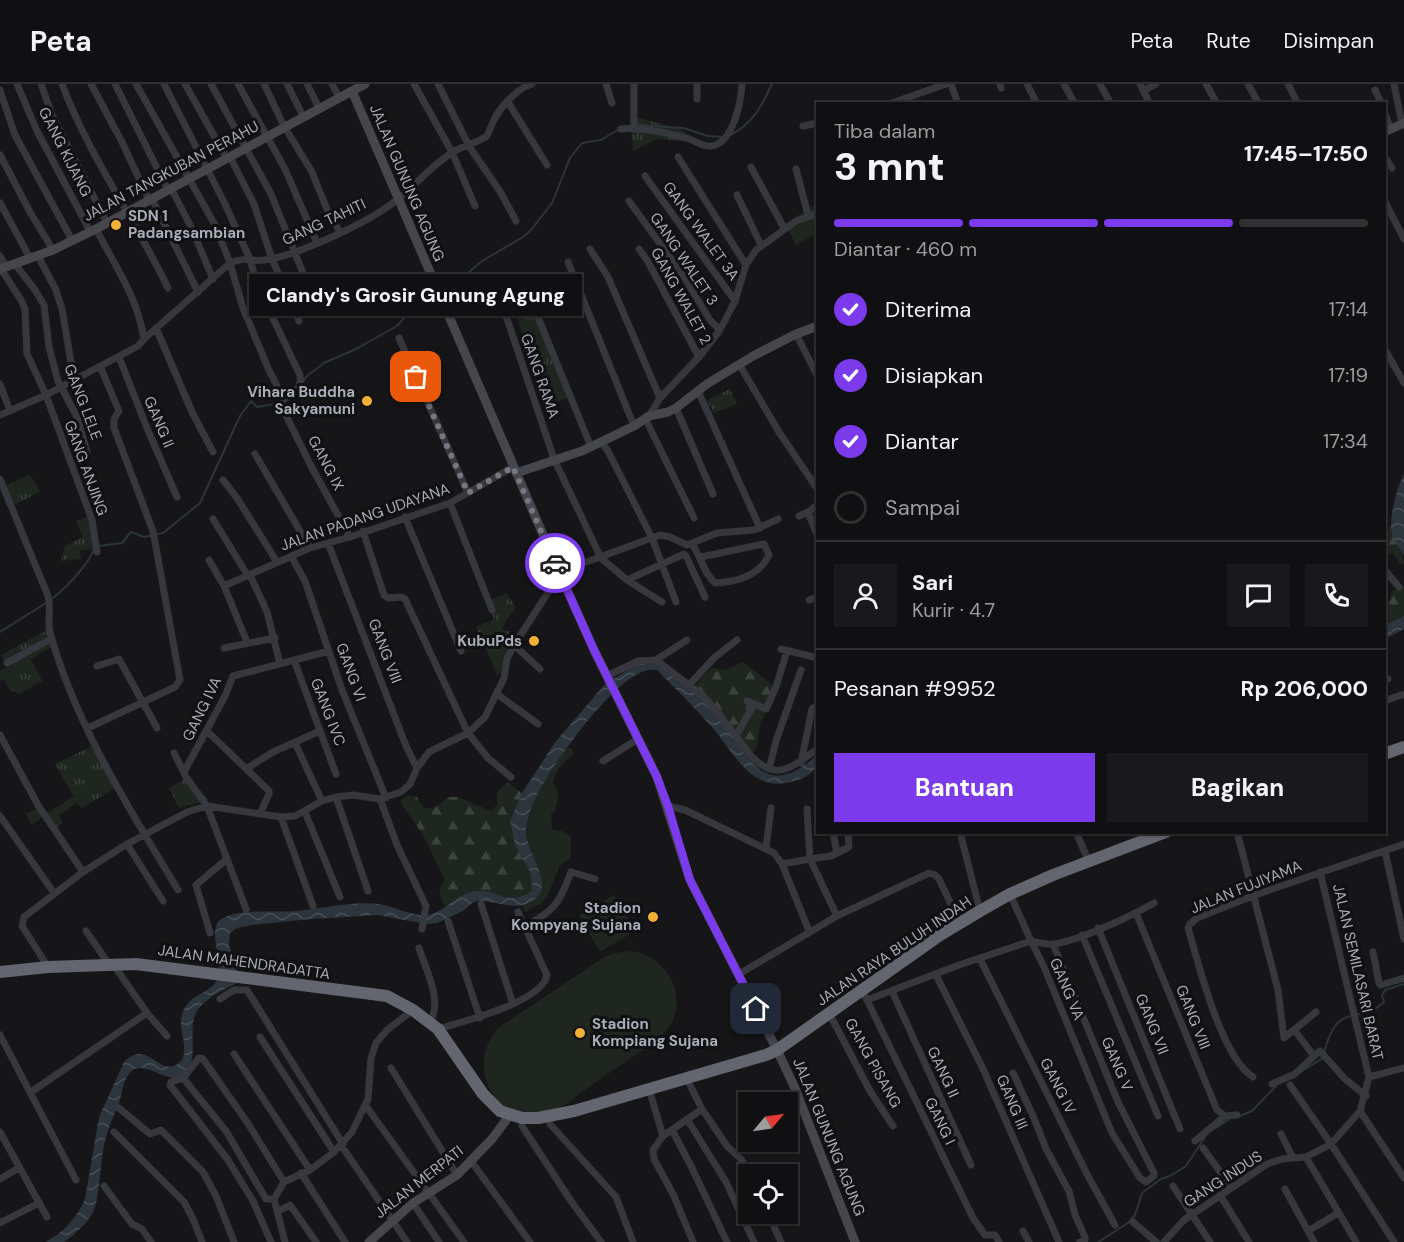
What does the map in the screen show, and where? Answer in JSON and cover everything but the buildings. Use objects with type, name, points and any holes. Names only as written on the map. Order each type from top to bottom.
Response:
[{"type":"highway","points":[[1386,753],[1404,747]]},
{"type":"highway","name":"JALAN RAYA BULUH INDAH","points":[[777,1050],[829,1013],[865,995],[960,923],[1010,894],[1161,834]]},
{"type":"highway","name":"JALAN MAHENDRADATTA","points":[[0,972],[110,963],[148,965],[387,996],[414,1010],[434,1025],[458,1059],[459,1070],[476,1099],[490,1112],[522,1126],[550,1124],[566,1118],[574,1111]]},
{"type":"highway","name":"JALAN MAHENDRADATTA","points":[[508,1119],[538,1118],[574,1111],[754,1059],[777,1050]]},
{"type":"main road","name":"JALAN TANGKUBAN PERAHU","points":[[5,267],[53,250],[93,230],[359,86]]},
{"type":"main road","name":"JALAN GUNUNG AGUNG","points":[[359,86],[398,200],[514,470],[607,677],[652,767],[668,806],[690,880],[794,1086],[855,1242]]},
{"type":"main road","points":[[1387,131],[1403,124]]},
{"type":"main road","points":[[514,470],[591,447],[647,417],[668,412],[739,364],[796,334],[816,327]]},
{"type":"main road","name":"JALAN MERPATI","points":[[369,1242],[413,1203],[457,1175],[508,1119]]},
{"type":"street","name":"GANG KIJANG","points":[[17,84],[37,131],[139,313],[144,339]]},
{"type":"street","points":[[41,84],[52,115],[107,222]]},
{"type":"street","points":[[62,84],[88,144],[148,245],[168,288]]},
{"type":"street","points":[[91,84],[198,292]]},
{"type":"street","points":[[115,84],[191,227],[213,279]]},
{"type":"street","name":"GANG IX","points":[[136,84],[214,225],[230,263],[243,308],[268,368],[311,466],[350,537]]},
{"type":"street","points":[[164,84],[208,169],[250,259],[257,285],[300,375],[301,382],[296,391],[283,401]]},
{"type":"street","points":[[185,84],[254,204],[272,260],[299,321]]},
{"type":"street","points":[[211,84],[271,194],[318,310]]},
{"type":"street","points":[[238,84],[285,169],[317,243]]},
{"type":"street","points":[[264,84],[284,126],[316,179],[328,212],[340,232]]},
{"type":"street","points":[[287,84],[303,116]]},
{"type":"street","points":[[307,84],[319,108]]},
{"type":"street","points":[[332,84],[339,97]]},
{"type":"street","points":[[414,84],[452,152],[475,206]]},
{"type":"street","points":[[438,84],[469,146],[501,193],[516,221]]},
{"type":"street","points":[[606,84],[612,103]]},
{"type":"street","points":[[633,84],[634,129]]},
{"type":"street","points":[[697,84],[697,99]]},
{"type":"street","points":[[621,129],[634,129],[691,139],[707,146],[719,144],[736,118],[742,84]]},
{"type":"street","points":[[908,101],[927,89],[946,84]]},
{"type":"street","points":[[951,84],[957,102]]},
{"type":"street","points":[[1027,84],[1036,102]]},
{"type":"street","points":[[1064,84],[1074,102]]},
{"type":"street","points":[[1100,84],[1110,102]]},
{"type":"street","points":[[1149,102],[1142,88],[1156,84]]},
{"type":"street","points":[[1206,84],[1216,102]]},
{"type":"street","points":[[1248,84],[1258,102]]},
{"type":"street","points":[[1288,84],[1297,102]]},
{"type":"street","points":[[1394,84],[1403,124]]},
{"type":"street","points":[[469,146],[487,136],[494,119],[527,85]]},
{"type":"street","points":[[927,89],[927,100]]},
{"type":"street","points":[[0,90],[15,135],[72,240]]},
{"type":"street","points":[[1375,90],[1381,102]]},
{"type":"street","points":[[508,102],[547,165]]},
{"type":"street","points":[[1386,116],[1389,124],[1387,131]]},
{"type":"street","points":[[803,126],[816,123]]},
{"type":"street","name":"GANG TAHITI","points":[[230,263],[240,259],[272,260],[340,232],[398,200],[430,169],[452,152],[469,146]]},
{"type":"street","points":[[0,155],[53,250]]},
{"type":"street","points":[[678,157],[746,265]]},
{"type":"street","points":[[1386,159],[1392,168]]},
{"type":"street","points":[[752,167],[784,228]]},
{"type":"street","points":[[796,169],[808,215]]},
{"type":"street","name":"GANG WALET 3A","points":[[645,176],[735,301]]},
{"type":"street","points":[[737,195],[761,245]]},
{"type":"street","name":"GANG WALET 3","points":[[629,201],[682,274],[710,320],[720,330]]},
{"type":"street","points":[[0,203],[56,290],[62,309],[74,380]]},
{"type":"street","points":[[1386,204],[1404,239]]},
{"type":"street","points":[[694,518],[647,417],[660,398],[699,357],[720,330],[735,301],[746,265],[752,255],[761,245],[784,228],[808,215],[816,213]]},
{"type":"street","points":[[590,249],[608,277],[660,398]]},
{"type":"street","name":"GANG WALET 2","points":[[639,249],[699,357]]},
{"type":"street","points":[[0,256],[5,267]]},
{"type":"street","points":[[568,262],[634,426]]},
{"type":"street","points":[[0,415],[46,395],[140,345],[156,327],[230,263]]},
{"type":"street","name":"GANG LELE","points":[[5,267],[35,290],[44,305],[49,347],[58,381],[76,417],[87,452]]},
{"type":"street","name":"GANG ANJING","points":[[5,267],[25,309],[27,354],[46,395],[92,519],[97,552]]},
{"type":"street","points":[[529,295],[591,447]]},
{"type":"street","name":"GANG RAMA","points":[[501,301],[555,459],[601,558]]},
{"type":"street","points":[[156,327],[192,412],[213,452]]},
{"type":"street","points":[[796,334],[816,373]]},
{"type":"street","points":[[399,338],[468,493]]},
{"type":"street","points":[[1386,351],[1404,383]]},
{"type":"street","name":"GANG II","points":[[119,357],[177,497]]},
{"type":"street","points":[[739,364],[779,432],[816,487]]},
{"type":"street","points":[[88,728],[175,687],[180,680],[153,531],[114,428],[114,419],[119,411],[100,366]]},
{"type":"street","points":[[0,384],[10,411]]},
{"type":"street","points":[[698,391],[759,528]]},
{"type":"street","points":[[676,408],[713,494]]},
{"type":"street","points":[[601,442],[608,451],[652,538],[676,603]]},
{"type":"street","points":[[255,454],[310,548]]},
{"type":"street","name":"JALAN PADANG UDAYANA","points":[[224,586],[310,548],[450,503],[514,470]]},
{"type":"street","points":[[0,479],[48,596],[51,606],[48,617],[51,639],[68,686],[144,833],[178,890]]},
{"type":"street","points":[[223,480],[277,562]]},
{"type":"street","points":[[450,503],[492,610]]},
{"type":"street","points":[[799,516],[816,506]]},
{"type":"street","points":[[810,511],[809,515],[816,531]]},
{"type":"street","points":[[405,517],[461,651]]},
{"type":"street","points":[[213,519],[249,576],[264,605],[280,664]]},
{"type":"street","points":[[48,967],[24,931],[22,921],[24,916],[83,872],[144,833],[187,812],[207,806],[281,817],[296,816],[322,801],[336,797],[353,795],[383,798],[406,789],[423,758],[435,748],[468,733],[485,717],[504,678],[507,659],[514,645],[561,574],[581,564],[652,538],[665,535],[684,544],[692,544],[717,533],[747,531],[778,519]]},
{"type":"street","points":[[363,531],[384,595],[388,598],[405,599],[468,733],[488,758],[511,777]]},
{"type":"street","name":"GANG VIII","points":[[328,543],[406,746],[417,768]]},
{"type":"street","points":[[692,544],[715,583],[743,578],[758,571],[769,555],[765,544],[701,557]]},
{"type":"street","points":[[627,580],[685,555],[705,597]]},
{"type":"street","name":"GANG VI","points":[[291,556],[305,581],[383,798],[397,845],[426,906],[422,929]]},
{"type":"street","points":[[601,558],[627,580],[662,602]]},
{"type":"street","points":[[208,560],[224,586],[247,642]]},
{"type":"street","points":[[1386,571],[1399,587]]},
{"type":"street","points":[[809,600],[816,598]]},
{"type":"street","points":[[224,648],[274,638]]},
{"type":"street","points":[[7,663],[51,639]]},
{"type":"street","points":[[607,677],[638,661],[656,660],[687,640]]},
{"type":"street","points":[[690,684],[709,662],[737,640]]},
{"type":"street","points":[[514,645],[540,669]]},
{"type":"street","points":[[736,736],[751,703],[766,709],[776,687],[784,650],[816,658]]},
{"type":"street","name":"GANG IVA","points":[[184,772],[207,731],[233,676],[329,651]]},
{"type":"street","points":[[97,666],[119,659],[157,728]]},
{"type":"street","name":"GANG IVC","points":[[294,660],[336,774]]},
{"type":"street","points":[[656,660],[690,684],[716,710],[757,763],[769,769],[785,770],[801,763],[816,751]]},
{"type":"street","points":[[769,769],[776,741],[801,670]]},
{"type":"street","points":[[497,694],[538,724]]},
{"type":"street","points":[[1386,700],[1404,694]]},
{"type":"street","points":[[801,763],[812,709],[816,706]]},
{"type":"street","points":[[207,731],[269,792],[260,814]]},
{"type":"street","points":[[246,769],[273,752],[320,731]]},
{"type":"street","points":[[0,735],[38,805],[83,872]]},
{"type":"street","points":[[603,761],[638,739]]},
{"type":"street","points":[[295,743],[322,801]]},
{"type":"street","points":[[174,753],[207,806],[246,909]]},
{"type":"street","points":[[336,797],[368,891]]},
{"type":"street","points":[[668,806],[685,810],[774,853],[782,864],[809,931]]},
{"type":"street","points":[[766,848],[771,808]]},
{"type":"street","points":[[807,809],[810,859],[837,916]]},
{"type":"street","points":[[305,812],[340,897]]},
{"type":"street","points":[[0,816],[54,893]]},
{"type":"street","points":[[281,817],[313,906]]},
{"type":"street","points":[[833,834],[837,853]]},
{"type":"street","points":[[782,864],[837,853],[849,847],[848,834]]},
{"type":"street","points":[[1077,834],[1089,862]]},
{"type":"street","points":[[1238,834],[1278,990],[1284,1038],[1316,1012]]},
{"type":"street","points":[[961,836],[980,911]]},
{"type":"street","points":[[127,843],[163,901]]},
{"type":"street","name":"JALAN FUJIYAMA","points":[[1253,1077],[1242,1068],[1219,1027],[1188,928],[1190,924],[1197,918],[1255,895],[1404,844]]},
{"type":"street","points":[[1385,850],[1404,939]]},
{"type":"street","points":[[210,933],[196,885],[227,859]]},
{"type":"street","points":[[524,927],[556,904],[563,895],[571,872],[595,879]]},
{"type":"street","name":"JALAN SEMILASARI BARAT","points":[[1320,872],[1369,1077],[1366,1096],[1360,1111]]},
{"type":"street","points":[[739,974],[837,916],[929,873],[939,879],[960,923]]},
{"type":"street","name":"GANG VA","points":[[1010,894],[1044,968],[1112,1133],[1140,1178]]},
{"type":"street","points":[[865,995],[892,991],[1031,941],[1053,944],[1082,935],[1136,913],[1154,903]]},
{"type":"street","points":[[481,904],[513,1004]]},
{"type":"street","points":[[419,948],[434,994],[436,1011],[434,1025],[480,1018],[513,1004],[538,988],[547,978],[518,912]]},
{"type":"street","name":"GANG VIII","points":[[1136,913],[1216,1110],[1225,1116]]},
{"type":"street","points":[[448,921],[480,1018]]},
{"type":"street","name":"GANG VII","points":[[1098,928],[1180,1129]]},
{"type":"street","points":[[86,932],[167,1036]]},
{"type":"street","points":[[1082,935],[1158,1116]]},
{"type":"street","name":"GANG V","points":[[1053,944],[1118,1102],[1154,1173],[1146,1182],[1140,1178]]},
{"type":"street","points":[[1373,951],[1381,985],[1404,978]]},
{"type":"street","name":"GANG IV","points":[[980,959],[1088,1176],[1115,1225]]},
{"type":"street","name":"GANG III","points":[[936,975],[983,1069],[1059,1242]]},
{"type":"street","points":[[220,999],[234,990],[247,990],[342,1145],[407,1242]]},
{"type":"street","name":"GANG II","points":[[892,991],[971,1165]]},
{"type":"street","name":"GANG I","points":[[865,995],[973,1218],[985,1235],[995,1235],[999,1242]]},
{"type":"street","points":[[274,1199],[284,1182],[310,1170],[342,1145],[352,1132],[366,1106],[371,1058],[376,1043],[387,1030],[414,1010]]},
{"type":"street","points":[[31,1092],[147,1013]]},
{"type":"street","name":"GANG PISANG","points":[[829,1013],[870,1091],[893,1126]]},
{"type":"street","points":[[1294,1031],[1314,1056]]},
{"type":"street","points":[[0,1035],[76,1180]]},
{"type":"street","points":[[260,1037],[334,1152]]},
{"type":"street","points":[[1272,1084],[1295,1074],[1320,1051],[1345,1079],[1366,1096]]},
{"type":"street","points":[[234,1054],[310,1170]]},
{"type":"street","points":[[270,1242],[242,1181],[223,1152],[170,1085],[171,1082],[183,1077],[199,1058],[203,1059],[249,1125],[284,1182]]},
{"type":"street","points":[[391,1068],[457,1175]]},
{"type":"street","name":"JALAN SEMILASARI BARAT","points":[[1369,1077],[1404,1068]]},
{"type":"street","points":[[1013,1073],[1046,1149],[1069,1191],[1075,1215],[1085,1237],[1085,1240],[1080,1242]]},
{"type":"street","points":[[183,1077],[226,1131],[266,1198],[274,1199]]},
{"type":"street","points":[[687,1079],[702,1109],[727,1146],[744,1164]]},
{"type":"street","points":[[1290,1085],[1394,1242]]},
{"type":"street","points":[[649,1089],[663,1136]]},
{"type":"street","points":[[366,1106],[464,1242]]},
{"type":"street","points":[[119,1108],[150,1134],[161,1130],[203,1172],[217,1198],[234,1242]]},
{"type":"street","points":[[693,1242],[674,1196],[654,1159],[653,1147],[663,1136],[702,1109]]},
{"type":"street","points":[[1360,1111],[1404,1178]]},
{"type":"street","name":"GANG INDUS","points":[[1164,1242],[1171,1239],[1192,1215],[1266,1164],[1282,1159],[1306,1157],[1331,1144],[1360,1111]]},
{"type":"street","points":[[1195,1141],[1225,1116],[1237,1115]]},
{"type":"street","points":[[687,1119],[726,1182],[754,1242]]},
{"type":"street","points":[[550,1124],[616,1197],[633,1242]]},
{"type":"street","points":[[522,1126],[601,1242]]},
{"type":"street","points":[[672,1130],[727,1242]]},
{"type":"street","points":[[114,1131],[184,1202],[201,1242]]},
{"type":"street","points":[[0,1132],[47,1217]]},
{"type":"street","points":[[1281,1134],[1293,1158]]},
{"type":"street","points":[[1203,1148],[1231,1187]]},
{"type":"street","points":[[1306,1157],[1356,1242]]},
{"type":"street","points":[[471,1161],[530,1242]]},
{"type":"street","points":[[0,1179],[19,1168]]},
{"type":"street","points":[[301,1173],[345,1242]]},
{"type":"street","points":[[104,1186],[132,1224],[142,1229],[151,1242]]},
{"type":"street","points":[[1173,1186],[1210,1242]]},
{"type":"street","points":[[1285,1190],[1314,1242]]},
{"type":"street","points":[[1220,1195],[1249,1242]]},
{"type":"street","points":[[274,1199],[279,1211],[285,1242]]},
{"type":"street","points":[[0,1223],[39,1203]]},
{"type":"street","points":[[413,1203],[439,1242]]},
{"type":"street","points":[[279,1211],[290,1206],[316,1242]]},
{"type":"street","points":[[1308,1231],[1338,1213]]},
{"type":"street","points":[[1133,1222],[1156,1242]]},
{"type":"street","points":[[773,1224],[781,1242]]},
{"type":"street","points":[[1023,1231],[1029,1242]]},
{"type":"green space","points":[[639,118],[680,129],[703,143],[656,139],[633,151],[630,119]]},
{"type":"green space","points":[[814,205],[816,234],[796,245],[785,224]]},
{"type":"green space","points":[[532,301],[572,396],[555,403],[521,330],[514,307]]},
{"type":"green space","points":[[730,389],[737,404],[714,413],[707,400]]},
{"type":"green space","points":[[30,474],[40,492],[14,505],[6,486]]},
{"type":"green space","points":[[90,516],[97,549],[80,550],[81,559],[61,561],[65,546],[83,537],[76,521]]},
{"type":"green space","points":[[1391,526],[1404,565],[1400,564],[1393,553],[1386,555],[1386,530]]},
{"type":"green space","points":[[1404,586],[1404,616],[1386,625],[1386,612],[1391,592]]},
{"type":"green space","points":[[507,593],[516,608],[502,629],[515,634],[508,646],[509,658],[498,676],[476,627],[494,619],[488,601]]},
{"type":"green space","points":[[47,630],[53,646],[31,659],[42,681],[19,694],[10,690],[4,680],[0,681],[0,671],[7,667],[1,655]]},
{"type":"green space","points":[[742,662],[771,683],[774,689],[774,698],[760,723],[757,746],[749,760],[692,690],[713,668],[727,670]]},
{"type":"green space","points":[[96,744],[118,786],[82,808],[77,803],[59,815],[63,823],[56,827],[46,814],[74,796],[55,764]]},
{"type":"green space","points":[[567,747],[571,748],[574,754],[560,766],[556,773],[553,783],[559,794],[555,812],[551,814],[552,829],[571,836],[571,858],[560,865],[547,897],[540,904],[525,912],[522,906],[533,900],[539,893],[541,885],[537,865],[526,835],[531,811],[540,788]]},
{"type":"green space","points":[[189,777],[208,800],[179,808],[169,788]]},
{"type":"green space","points":[[508,782],[522,793],[510,821],[515,845],[531,873],[532,891],[523,896],[509,898],[491,892],[476,891],[460,897],[446,907],[440,894],[445,880],[424,837],[400,801],[408,795],[417,797],[424,808],[432,808],[448,797],[458,797],[491,811],[497,805],[497,792]]},
{"type":"green space","points":[[42,806],[46,814],[32,825],[26,814]]},
{"type":"green space","points":[[614,895],[635,931],[600,952],[579,915]]},
{"type":"green space","name":"Stadion Kompiang Sujana","points":[[630,951],[642,954],[662,966],[674,985],[676,1008],[672,1023],[659,1039],[560,1108],[535,1113],[515,1111],[498,1101],[487,1083],[484,1060],[487,1046],[499,1027],[604,957]]},
{"type":"water","points":[[1404,474],[1404,555],[1394,540],[1391,521]]},
{"type":"water","points":[[1404,616],[1404,629],[1386,638],[1386,625]]},
{"type":"water","points":[[652,661],[710,707],[758,768],[769,774],[783,775],[798,769],[816,756],[816,768],[807,776],[795,781],[772,783],[761,780],[743,766],[712,727],[657,670],[643,672],[626,682],[608,698],[572,741],[533,803],[526,830],[542,881],[538,896],[532,902],[517,906],[477,901],[463,911],[437,923],[426,924],[378,915],[252,925],[237,928],[230,933],[229,946],[236,963],[238,982],[208,999],[195,1014],[192,1030],[192,1056],[186,1072],[180,1077],[172,1078],[142,1068],[134,1069],[128,1075],[106,1138],[93,1212],[84,1224],[64,1242],[45,1242],[69,1224],[85,1199],[99,1117],[124,1062],[139,1054],[161,1064],[173,1066],[183,1058],[181,1021],[183,1012],[192,999],[215,984],[218,978],[219,962],[215,929],[218,922],[223,918],[240,913],[296,911],[358,904],[378,904],[426,915],[439,911],[462,895],[475,891],[515,898],[532,891],[531,874],[515,845],[510,821],[522,793],[556,741],[606,683],[642,662]]},
{"type":"waterway","points":[[730,135],[750,120],[772,84]]},
{"type":"waterway","points":[[636,125],[683,128],[708,136],[724,137]]},
{"type":"waterway","points":[[438,287],[468,273],[482,261],[523,237],[552,203],[570,158],[582,143],[601,140],[619,129]]},
{"type":"waterway","points":[[303,382],[324,363],[356,349],[397,326],[422,297],[433,290]]},
{"type":"waterway","points":[[285,401],[295,394]]},
{"type":"waterway","points":[[99,546],[122,543],[131,532],[144,537],[163,533],[200,503],[240,416],[251,401],[257,407],[280,403]]},
{"type":"waterway","points":[[53,598],[77,576],[95,548]]},
{"type":"waterway","points":[[0,632],[46,603]]},
{"type":"waterway","points":[[1324,1053],[1330,1036],[1342,1019],[1375,1009],[1384,1002],[1382,996],[1385,990],[1404,984]]},
{"type":"waterway","points":[[1302,1071],[1323,1058]]},
{"type":"waterway","points":[[1240,1116],[1252,1111],[1276,1086]]},
{"type":"waterway","points":[[1216,1128],[1231,1118]]},
{"type":"waterway","points":[[1098,1242],[1128,1223],[1135,1215],[1142,1193],[1161,1179],[1186,1166],[1205,1137]]},
{"type":"way so far","points":[[416,377],[468,493],[513,467],[555,563]]},
{"type":"place","name":"SDN 1 Padangsambian","points":[[116,225]]},
{"type":"place","name":"Clandy's Grosir Gunung Agung","points":[[416,377]]},
{"type":"place","name":"Vihara Buddha Sakyamuni","points":[[367,401]]},
{"type":"place","name":"KubuPds","points":[[534,641]]},
{"type":"place","name":"Stadion Kompyang Sujana","points":[[653,917]]},
{"type":"place","name":"Stadion Kompiang Sujana","points":[[580,1033]]},
{"type":"route","points":[[555,563],[594,650],[657,777],[690,880],[756,1009]]}]
